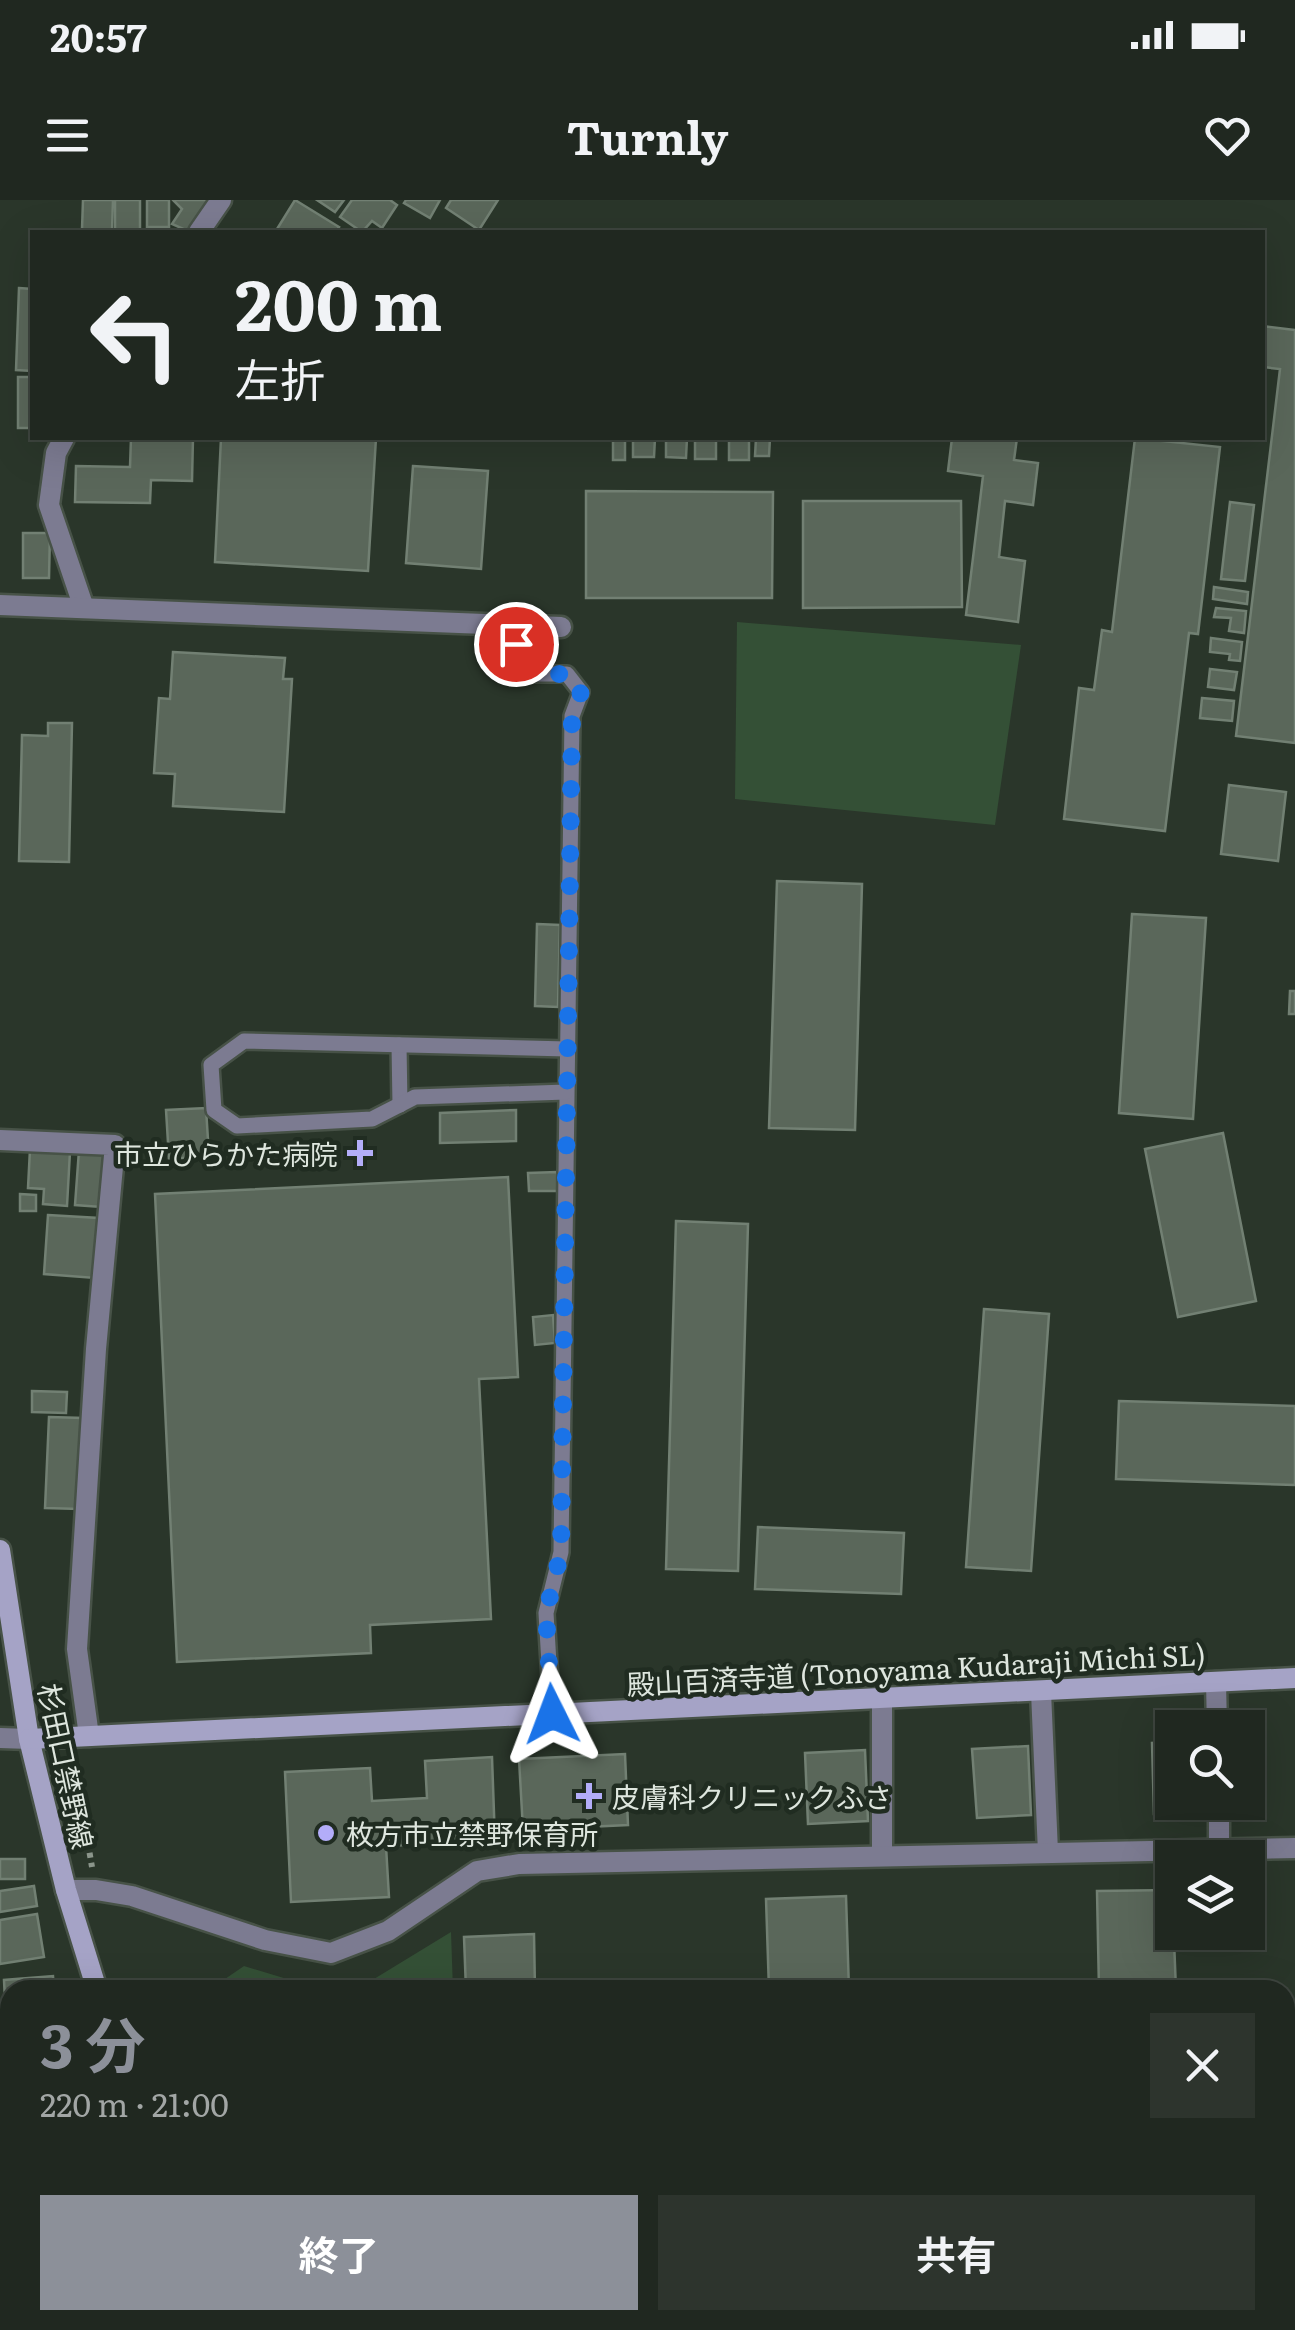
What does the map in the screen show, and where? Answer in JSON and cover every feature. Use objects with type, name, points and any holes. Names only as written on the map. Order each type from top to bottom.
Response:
[{"type":"street","points":[[200,230],[221,200]]},
{"type":"street","points":[[63,440],[56,453],[49,505],[84,608]]},
{"type":"street","points":[[0,606],[561,627]]},
{"type":"street","points":[[0,1140],[115,1145],[96,1349],[76,1650],[89,1736]]},
{"type":"street","name":"杉田口禁野線","points":[[0,1550],[29,1739],[66,1890],[94,1980]]},
{"type":"street","name":"殿山百済寺道 (Tonoyama Kudaraji Michi SL)","points":[[0,1738],[1295,1678]]},
{"type":"street","points":[[1216,1682],[1217,1710]]},
{"type":"street","points":[[1041,1692],[1048,1852]]},
{"type":"street","points":[[882,1698],[882,1855]]},
{"type":"street","points":[[1265,1849],[1295,1848]]},
{"type":"street","points":[[66,1890],[132,1896],[265,1940],[331,1953],[388,1931],[478,1870],[519,1864],[1155,1851]]},
{"type":"lane","points":[[516,625],[517,663],[532,674],[568,674],[581,692],[572,716],[561,1552],[546,1613],[552,1714]]},
{"type":"lane","points":[[566,1092],[415,1097],[372,1119],[237,1126],[214,1110],[211,1064],[244,1042],[567,1050]]},
{"type":"lane","points":[[399,1045],[400,1105]]},
{"type":"green space","points":[[737,622],[1021,645],[995,825],[735,799]]},
{"type":"green space","points":[[451,1932],[453,1980],[369,1980]]},
{"type":"green space","points":[[244,1966],[290,1980],[224,1980]]},
{"type":"building","points":[[83,200],[113,200],[112,230],[82,229]]},
{"type":"building","points":[[115,200],[140,200],[140,230],[115,230]]},
{"type":"building","points":[[147,200],[169,200],[169,227],[147,227]]},
{"type":"building","points":[[173,200],[211,200],[191,230],[172,224],[182,209]]},
{"type":"building","points":[[295,200],[339,227],[337,230],[277,229]]},
{"type":"building","points":[[317,200],[344,200],[335,212]]},
{"type":"building","points":[[352,200],[390,200],[397,205],[382,228],[372,221],[359,230],[340,217]]},
{"type":"building","points":[[440,200],[430,218],[404,203]]},
{"type":"building","points":[[451,200],[498,200],[479,230],[446,208]]},
{"type":"building","points":[[19,288],[30,289],[30,371],[16,370]]},
{"type":"building","points":[[1265,326],[1295,330],[1295,743],[1236,736],[1280,369],[1265,367]]},
{"type":"building","points":[[18,377],[30,377],[30,428],[18,428]]},
{"type":"building","points":[[131,440],[193,440],[192,481],[151,480],[150,503],[75,502],[76,466],[130,467]]},
{"type":"building","points":[[221,440],[376,440],[368,571],[215,562]]},
{"type":"building","points":[[613,440],[625,440],[625,460],[613,460]]},
{"type":"building","points":[[633,440],[655,440],[654,457],[633,457]]},
{"type":"building","points":[[666,440],[687,440],[686,458],[666,457]]},
{"type":"building","points":[[695,440],[716,440],[716,459],[695,459]]},
{"type":"building","points":[[729,440],[749,440],[749,460],[729,460]]},
{"type":"building","points":[[756,440],[770,440],[769,456],[755,456]]},
{"type":"building","points":[[952,440],[1017,440],[1014,460],[1038,463],[1033,505],[1005,501],[999,557],[1025,561],[1018,622],[966,615],[983,476],[948,471]]},
{"type":"building","points":[[1135,440],[1220,447],[1198,634],[1189,633],[1165,831],[1064,819],[1079,688],[1094,690],[1102,630],[1112,632]]},
{"type":"building","points":[[413,466],[488,471],[481,569],[406,563]]},
{"type":"building","points":[[586,491],[773,492],[772,598],[586,598]]},
{"type":"building","points":[[803,501],[961,501],[962,607],[803,608]]},
{"type":"building","points":[[1230,502],[1254,505],[1245,581],[1221,579]]},
{"type":"building","points":[[23,533],[50,533],[49,578],[23,578]]},
{"type":"building","points":[[1214,587],[1248,592],[1247,604],[1213,599]]},
{"type":"building","points":[[1216,608],[1246,611],[1244,633],[1229,631],[1231,618],[1214,617]]},
{"type":"building","points":[[1211,638],[1242,642],[1240,661],[1229,660],[1230,654],[1210,652]]},
{"type":"building","points":[[173,652],[285,658],[283,679],[292,679],[284,812],[173,806],[175,774],[154,773],[159,698],[170,699]]},
{"type":"building","points":[[1210,669],[1237,672],[1234,690],[1208,687]]},
{"type":"building","points":[[1202,698],[1234,701],[1232,721],[1200,718]]},
{"type":"building","points":[[48,723],[72,723],[69,862],[19,861],[22,735],[48,736]]},
{"type":"building","points":[[1229,785],[1286,792],[1278,861],[1221,854]]},
{"type":"building","points":[[777,881],[862,884],[855,1130],[769,1128]]},
{"type":"building","points":[[1132,914],[1206,918],[1193,1119],[1119,1113]]},
{"type":"building","points":[[537,924],[560,925],[558,1007],[535,1006]]},
{"type":"building","points":[[1290,991],[1295,991],[1295,1014],[1289,1014]]},
{"type":"building","points":[[206,1108],[209,1156],[169,1159],[166,1110]]},
{"type":"building","points":[[516,1110],[516,1141],[440,1143],[440,1113]]},
{"type":"building","points":[[1223,1133],[1256,1301],[1178,1317],[1145,1149]]},
{"type":"building","points":[[30,1149],[70,1152],[67,1206],[43,1204],[44,1189],[28,1188]]},
{"type":"building","points":[[79,1150],[105,1152],[101,1207],[75,1205]]},
{"type":"building","points":[[557,1172],[558,1191],[529,1191],[528,1173]]},
{"type":"building","points":[[508,1177],[518,1377],[479,1379],[491,1619],[370,1625],[371,1653],[177,1662],[155,1194]]},
{"type":"building","points":[[20,1194],[36,1195],[36,1211],[20,1211]]},
{"type":"building","points":[[48,1215],[99,1218],[95,1278],[44,1274]]},
{"type":"building","points":[[676,1221],[748,1224],[738,1571],[666,1569]]},
{"type":"building","points":[[984,1309],[1049,1314],[1031,1571],[966,1567]]},
{"type":"building","points":[[553,1315],[555,1343],[535,1345],[533,1317]]},
{"type":"building","points":[[32,1391],[67,1392],[66,1413],[32,1412]]},
{"type":"building","points":[[1119,1401],[1295,1406],[1295,1485],[1116,1479]]},
{"type":"building","points":[[49,1417],[84,1418],[80,1509],[45,1508]]},
{"type":"building","points":[[758,1527],[904,1533],[901,1594],[755,1589]]},
{"type":"building","points":[[1152,1743],[1155,1743],[1154,1814]]},
{"type":"building","points":[[1028,1746],[1031,1815],[977,1818],[972,1749]]},
{"type":"building","points":[[865,1750],[868,1821],[808,1824],[805,1753]]},
{"type":"building","points":[[625,1754],[628,1825],[523,1830],[519,1759]]},
{"type":"building","points":[[492,1757],[495,1841],[386,1846],[389,1897],[291,1902],[285,1772],[370,1768],[372,1801],[427,1798],[425,1761]]},
{"type":"building","points":[[0,1859],[25,1859],[25,1879],[0,1879]]},
{"type":"building","points":[[34,1886],[37,1906],[0,1912],[0,1891]]},
{"type":"building","points":[[1155,1890],[1155,1950],[1174,1950],[1176,1980],[1099,1980],[1097,1891]]},
{"type":"building","points":[[846,1896],[849,1980],[769,1980],[766,1899]]},
{"type":"building","points":[[37,1914],[44,1957],[0,1964],[0,1920]]},
{"type":"building","points":[[534,1934],[535,1980],[466,1980],[464,1937]]},
{"type":"building","points":[[53,1976],[53,1980],[4,1980]]},
{"type":"place","name":"市立ひらかた病院","points":[[360,1153]]},
{"type":"place","name":"皮膚科クリニックふさ","points":[[589,1796]]},
{"type":"place","name":"枚方市立禁野保育所","points":[[326,1833]]},
{"type":"route","points":[[516,644],[517,663],[532,674],[568,674],[581,692],[572,716],[561,1552],[546,1613],[552,1714]]}]
